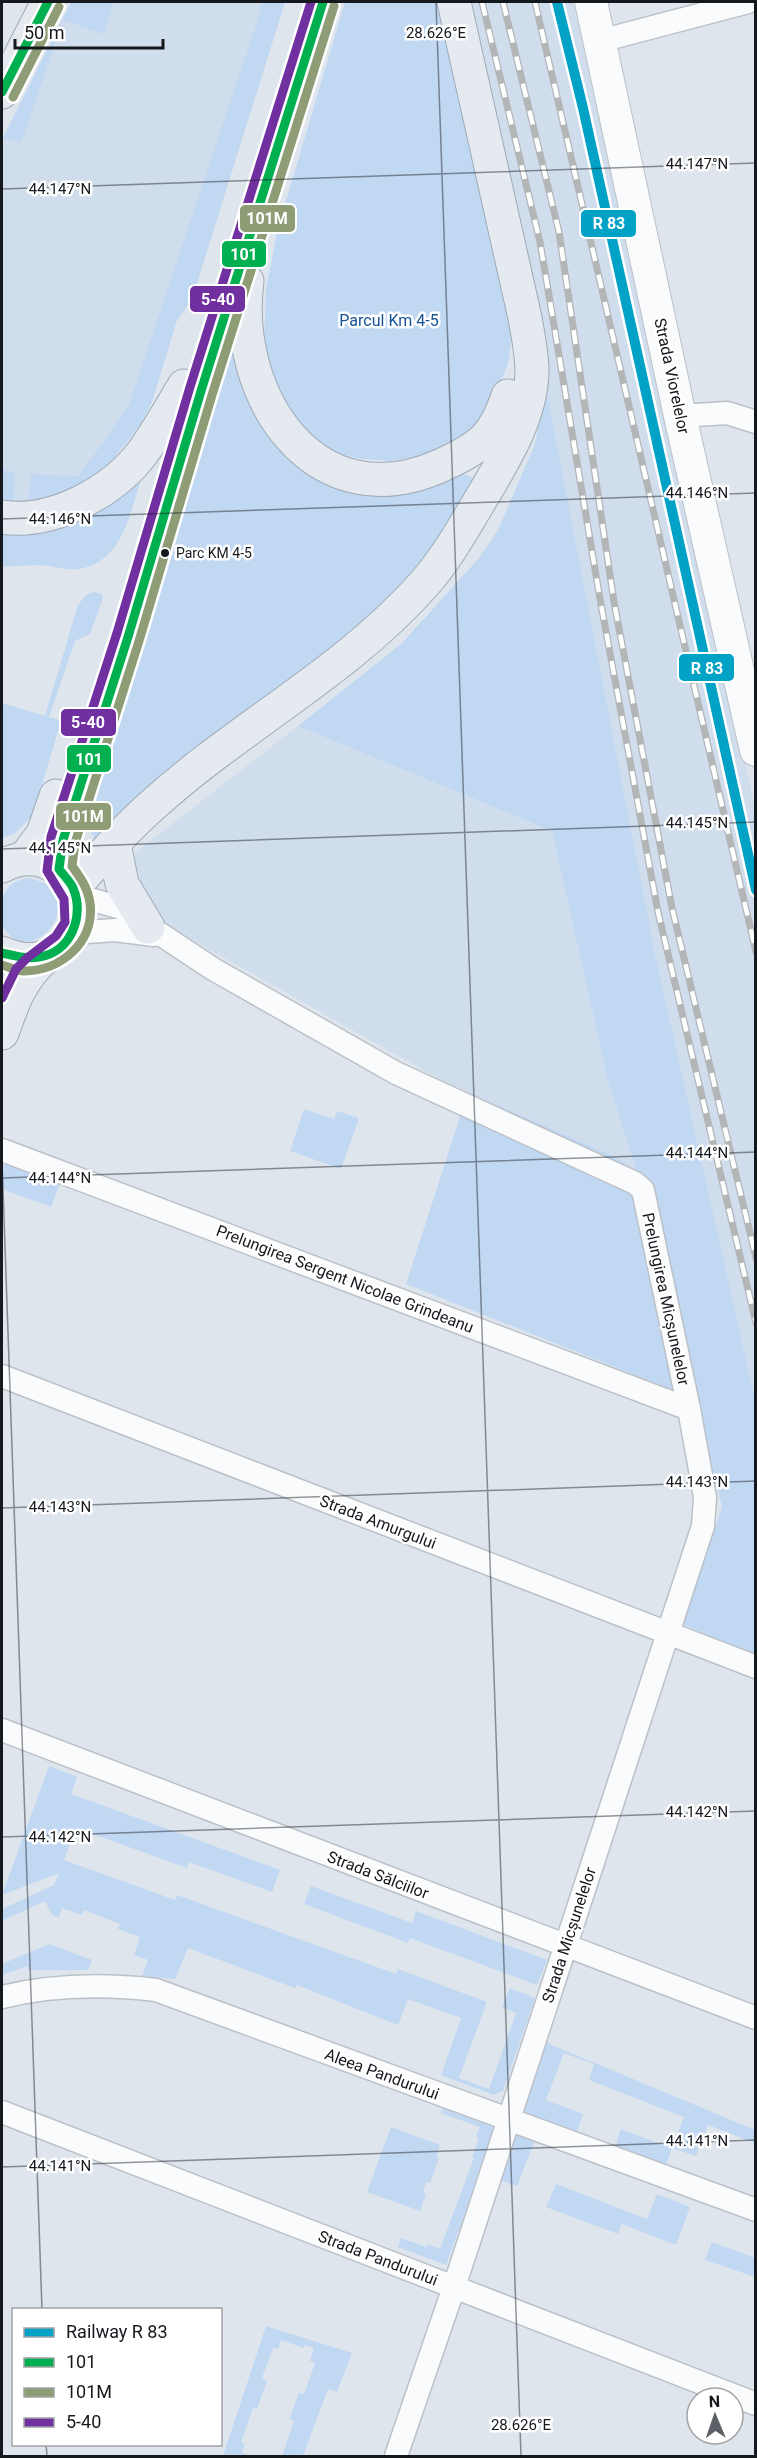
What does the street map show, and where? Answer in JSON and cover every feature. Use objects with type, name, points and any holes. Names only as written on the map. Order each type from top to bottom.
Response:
[{"type":"main road","points":[[2,92],[48,2]]},
{"type":"main road","points":[[13,862],[43,834],[306,2]]},
{"type":"main road","points":[[2,1033],[25,977],[45,957],[66,943],[73,933],[79,908],[70,883],[63,840],[148,573],[259,202],[323,2]]},
{"type":"main road","points":[[70,883],[155,802],[184,778],[312,684],[384,626],[426,583],[441,564],[507,453],[529,398],[532,369],[525,318],[454,2]]},
{"type":"main road","points":[[259,202],[246,287],[246,325],[254,371],[268,407],[304,450],[328,466],[353,477],[381,480],[408,477],[428,471],[467,453],[489,437],[504,408],[510,390],[525,318]]},
{"type":"main road","points":[[2,517],[27,519],[56,512],[91,496],[121,475],[142,453],[184,386]]},
{"type":"main road","points":[[489,437],[494,462],[489,485]]},
{"type":"main road","points":[[114,843],[122,884],[155,932]]},
{"type":"main road","points":[[13,862],[43,861],[70,883]]},
{"type":"main road","points":[[2,953],[18,959],[32,960],[45,957]]},
{"type":"street","name":"Strada Viorelelor","points":[[591,2],[680,417],[756,750]]},
{"type":"street","points":[[600,41],[671,12],[748,2]]},
{"type":"street","points":[[680,417],[727,413],[756,422]]},
{"type":"street","points":[[70,883],[121,908],[155,932]]},
{"type":"street","points":[[73,933],[116,930],[155,932]]},
{"type":"street","name":"Prelungirea Micșunelelor","points":[[155,932],[213,969],[396,1073],[635,1183],[643,1190],[689,1408]]},
{"type":"street","name":"Prelungirea Sergent Nicolae Grindeanu","points":[[2,1150],[689,1408]]},
{"type":"street","name":"Strada Amurgului","points":[[2,1376],[756,1667]]},
{"type":"street","name":"Strada Micșunelelor","points":[[396,2457],[454,2288],[703,1526],[705,1497],[689,1408]]},
{"type":"street","name":"Strada Sălciilor","points":[[2,1731],[756,2018]]},
{"type":"street","name":"Aleea Pandurului","points":[[2,1997],[29,1990],[92,1987],[125,1986],[156,1990],[756,2210]]},
{"type":"street","name":"Strada Pandurului","points":[[2,2112],[756,2404]]},
{"type":"shaded area","points":[[71,2],[285,2],[192,299],[177,320],[152,402],[141,424],[53,499],[2,505],[2,140]]},
{"type":"shaded area","points":[[463,2],[573,2],[755,807],[755,1400],[655,954],[546,388]]},
{"type":"shaded area","points":[[298,726],[552,831],[608,1081],[636,1171],[611,1155],[441,1080],[150,916],[131,864],[136,852]]},
{"type":"green space","points":[[71,2],[114,2],[104,34],[63,20],[21,143],[3,138]]},
{"type":"green space","points":[[261,2],[285,2],[192,299],[177,320],[152,402],[141,424],[111,462],[77,488],[28,506],[31,474],[79,476],[129,405],[260,14]]},
{"type":"green space","name":"Parcul Km 4-5","points":[[345,2],[447,2],[512,337],[508,363],[490,411],[461,440],[420,457],[388,461],[355,458],[324,449],[282,405],[264,346],[266,289],[278,228]]},
{"type":"green space","points":[[233,335],[256,409],[400,493],[424,488],[462,473],[475,479],[433,546],[368,626],[98,843],[89,825],[89,805]]},
{"type":"green space","points":[[546,388],[655,954],[755,1400],[755,1655],[682,1624],[722,1507],[695,1399],[406,1284],[468,1092],[611,1155],[636,1170],[608,1081],[552,831],[298,726],[401,644],[479,558],[498,530],[535,444]]},
{"type":"green space","points":[[2,469],[15,473],[13,506],[2,505]]},
{"type":"green space","points":[[141,479],[128,521],[115,547],[94,565],[79,569],[38,565],[2,566],[2,531]]},
{"type":"green space","points":[[94,592],[101,594],[103,598],[90,634],[75,641],[49,717],[61,721],[33,815],[15,833],[2,838],[2,703],[45,716],[77,608],[88,594]]},
{"type":"green space","points":[[26,878],[47,885],[57,896],[58,911],[53,924],[43,936],[30,941],[15,939],[2,926],[4,895],[11,885]]},
{"type":"green space","points":[[304,1109],[334,1119],[337,1111],[359,1118],[341,1169],[290,1151]]},
{"type":"green space","points":[[2,1163],[60,1183],[51,1207],[2,1189]]},
{"type":"green space","points":[[49,1766],[77,1777],[71,1794],[280,1870],[272,1892],[189,1862],[187,1868],[76,1828],[64,1860],[175,1900],[177,1895],[396,1974],[398,1969],[487,2002],[459,2078],[489,2089],[516,2013],[502,2007],[510,1988],[535,1998],[503,2091],[494,2095],[441,2075],[461,2018],[408,1999],[398,2025],[297,1985],[295,1988],[188,1948],[175,1979],[142,1976],[148,1960],[134,1955],[140,1937],[118,1929],[120,1924],[84,1910],[82,1915],[62,1908],[59,1918],[52,1915],[45,1901],[2,1921],[2,1909],[54,1885],[59,1873],[2,1895]]},
{"type":"green space","points":[[311,1886],[412,1923],[416,1911],[547,1960],[537,1985],[410,1938],[408,1943],[304,1904]]},
{"type":"green space","points":[[49,1944],[92,1960],[88,1970],[29,1970],[27,1966],[2,1975],[2,1964]]},
{"type":"green space","points":[[547,2043],[755,2130],[755,2143],[708,2125],[696,2156],[672,2148],[684,2117],[589,2080],[594,2064],[564,2053],[546,2100],[583,2114],[576,2134],[523,2114]]},
{"type":"green space","points":[[445,2104],[498,2124],[446,2265],[398,2247],[401,2238],[426,2247],[428,2244],[440,2249],[474,2158],[472,2157],[479,2138],[476,2136],[480,2127],[441,2113]]},
{"type":"green space","points":[[391,2127],[440,2145],[436,2156],[439,2158],[430,2183],[426,2182],[423,2192],[426,2194],[420,2211],[367,2192]]},
{"type":"green space","points":[[518,2127],[535,2140],[517,2186],[498,2180]]},
{"type":"green space","points":[[621,2129],[672,2148],[666,2165],[615,2147]]},
{"type":"green space","points":[[556,2184],[647,2219],[657,2194],[690,2207],[676,2245],[622,2224],[618,2234],[546,2207]]},
{"type":"green space","points":[[712,2242],[755,2258],[755,2277],[705,2260]]},
{"type":"green space","points":[[266,2326],[352,2353],[337,2392],[328,2389],[303,2456],[282,2456],[294,2421],[289,2419],[299,2393],[304,2394],[315,2363],[310,2361],[314,2348],[305,2345],[304,2348],[281,2340],[278,2349],[273,2348],[262,2378],[267,2381],[257,2409],[253,2408],[241,2442],[245,2444],[242,2453],[251,2456],[223,2456]]},
{"type":"railway","points":[[482,2],[540,242],[600,599],[658,912],[756,1323]]},
{"type":"railway","points":[[503,2],[559,232],[614,602],[672,908],[756,1258]]},
{"type":"railway","points":[[535,2],[756,952]]},
{"type":"transit line","name":"101","points":[[2,92],[48,2]]},
{"type":"transit line","name":"5-40","points":[[2,998],[16,969],[56,936],[65,922],[64,899],[47,871],[51,837],[117,633],[190,387],[311,2]]},
{"type":"transit line","name":"101","points":[[2,953],[29,958],[50,954],[67,941],[76,921],[76,899],[72,885],[59,869],[63,840],[128,637],[201,391],[323,2]]},
{"type":"transit line","points":[[557,2],[583,108],[756,890]]},
{"type":"transit line","name":"101M","points":[[2,965],[24,971],[51,966],[73,952],[87,930],[90,903],[86,888],[72,866],[75,843],[334,6]]},
{"type":"transit line","name":"101M","points":[[13,97],[59,7]]},
{"type":"place","name":"Parc KM 4-5","points":[[165,553]]}]
